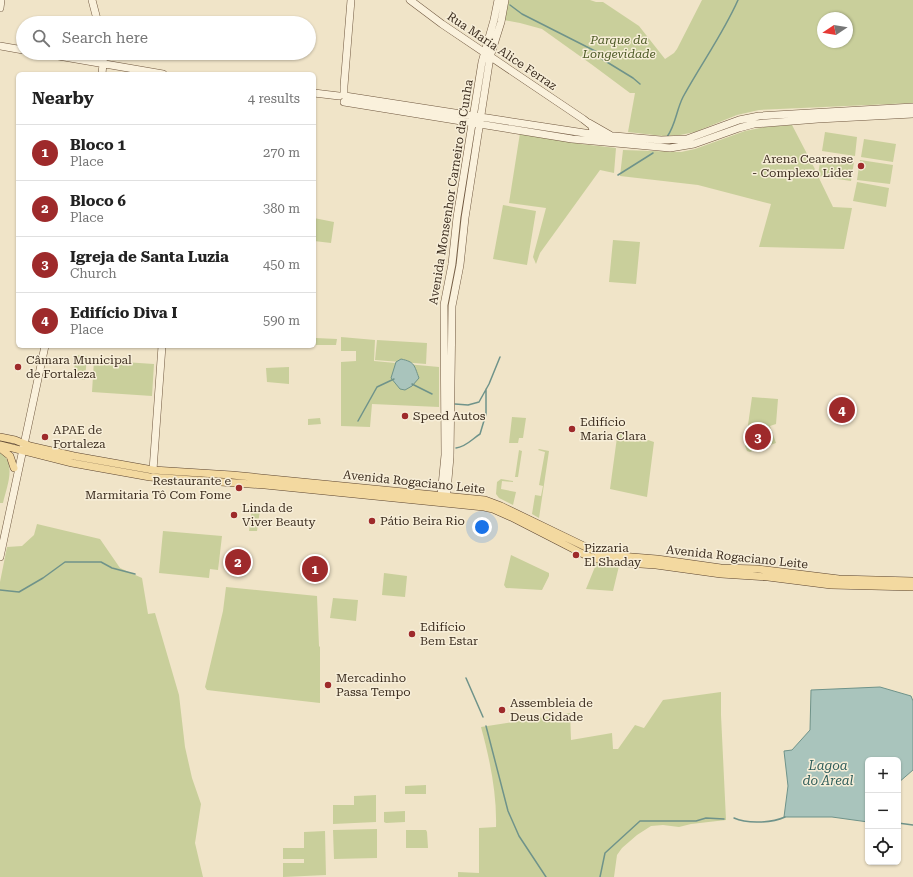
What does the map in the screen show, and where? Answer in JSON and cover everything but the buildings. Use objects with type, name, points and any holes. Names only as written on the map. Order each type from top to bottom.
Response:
[{"type":"main road","name":"Avenida Rogaciano Leite","points":[[0,437],[21,446],[72,463],[150,477],[444,499],[478,499],[496,504],[592,550],[612,556],[657,559],[721,568],[758,570],[839,579],[913,581]]},
{"type":"main road","name":"Avenida Rogaciano Leite","points":[[0,445],[21,446],[153,470],[232,475],[444,499],[493,509],[588,556],[610,562],[656,565],[721,574],[768,577],[831,585],[913,587]]},
{"type":"main road","points":[[0,448],[10,456],[14,468]]},
{"type":"street","points":[[0,8],[1,0]]},
{"type":"street","points":[[92,0],[96,16]]},
{"type":"street","points":[[342,97],[351,0]]},
{"type":"street","name":"Rua Maria Alice Ferraz","points":[[410,0],[487,55],[583,119],[612,136]]},
{"type":"street","points":[[487,55],[498,0]]},
{"type":"street","points":[[487,55],[501,22],[505,0]]},
{"type":"street","points":[[0,46],[16,49]]},
{"type":"street","name":"Avenida Monsenhor Carneiro da Cunha","points":[[444,499],[450,457],[448,403],[448,305],[460,265],[477,120],[487,55]]},
{"type":"street","points":[[81,60],[151,72]]},
{"type":"street","points":[[102,72],[104,60]]},
{"type":"street","points":[[316,93],[618,144],[661,147],[678,147],[702,142],[754,124],[818,119],[913,107]]},
{"type":"street","points":[[549,132],[680,140],[694,137],[748,118],[869,113],[913,114]]},
{"type":"street","name":"Rua Maria Alice Ferraz","points":[[583,119],[592,126],[593,131],[591,134]]},
{"type":"street","points":[[0,557],[21,446],[45,348]]},
{"type":"street","points":[[153,470],[158,379],[162,348]]},
{"type":"street","points":[[0,535],[14,468],[21,446]]},
{"type":"green space","name":"Parque da Longevidade","points":[[506,0],[590,0],[603,2],[639,26],[665,59],[677,49],[702,0],[913,0],[913,103],[759,110],[737,115],[695,132],[680,135],[663,136],[628,132],[635,93],[630,93],[542,29],[504,20]]},
{"type":"green space","points":[[792,125],[818,175],[821,156],[854,162],[851,181],[818,176],[833,207],[852,208],[844,249],[759,247],[771,204],[698,185],[620,176],[623,150],[681,152],[695,149],[745,131],[765,127]]},
{"type":"green space","points":[[825,132],[857,137],[855,156],[822,151]]},
{"type":"green space","points":[[520,133],[581,144],[616,148],[614,173],[600,170],[540,253],[536,264],[533,257],[546,208],[509,203]]},
{"type":"green space","points":[[864,139],[896,144],[893,162],[861,157]]},
{"type":"green space","points":[[860,160],[893,165],[890,184],[857,180]]},
{"type":"green space","points":[[857,182],[889,188],[886,207],[853,201]]},
{"type":"green space","points":[[503,205],[536,211],[527,265],[493,259]]},
{"type":"green space","points":[[316,218],[334,222],[331,243],[316,241]]},
{"type":"green space","points":[[613,240],[640,242],[636,284],[609,282]]},
{"type":"green space","points":[[341,337],[375,340],[374,361],[439,367],[439,407],[372,404],[370,427],[341,426],[341,362],[356,361],[356,351],[341,351]]},
{"type":"green space","points":[[316,338],[337,339],[336,345],[316,345]]},
{"type":"green space","points":[[377,340],[427,343],[426,364],[375,360]]},
{"type":"green space","points":[[76,355],[87,356],[85,380],[73,378]]},
{"type":"green space","points":[[94,360],[154,364],[152,396],[92,392]]},
{"type":"green space","points":[[289,367],[289,384],[267,382],[266,368]]},
{"type":"green space","points":[[752,397],[778,399],[776,424],[770,426],[776,443],[750,452],[747,451],[745,446]]},
{"type":"green space","points":[[512,417],[526,418],[523,438],[519,438],[518,443],[509,443]]},
{"type":"green space","points":[[320,418],[321,424],[308,425],[308,419]]},
{"type":"green space","points":[[618,430],[654,442],[647,497],[610,489]]},
{"type":"green space","points":[[519,450],[522,451],[518,477],[515,477]]},
{"type":"green space","points":[[538,450],[549,451],[539,518],[532,514],[535,495],[541,496],[543,486],[539,485],[545,452]]},
{"type":"green space","points":[[0,451],[8,462],[9,469],[8,482],[3,503],[0,503]]},
{"type":"green space","points":[[501,479],[513,481],[502,481],[501,489],[516,492],[513,505],[499,498],[496,494],[497,482]]},
{"type":"green space","points":[[252,509],[260,510],[257,531],[249,531]]},
{"type":"green space","points":[[37,524],[100,539],[120,568],[142,578],[148,614],[155,613],[179,695],[185,747],[192,778],[201,804],[195,843],[203,877],[0,877],[0,582],[7,547],[22,546],[34,535]]},
{"type":"green space","points":[[163,531],[222,536],[218,570],[210,569],[209,578],[159,573]]},
{"type":"green space","points":[[511,555],[549,573],[542,590],[506,588],[504,585]]},
{"type":"green space","points":[[597,562],[619,566],[613,591],[586,589]]},
{"type":"green space","points":[[384,573],[407,576],[405,597],[382,595]]},
{"type":"green space","points":[[226,587],[317,596],[320,647],[320,703],[207,690],[205,687],[223,611]]},
{"type":"green space","points":[[333,598],[358,600],[356,621],[330,618]]},
{"type":"green space","points":[[721,692],[726,820],[679,827],[663,825],[651,826],[637,835],[622,848],[617,855],[614,877],[458,877],[458,872],[479,873],[479,828],[496,827],[492,777],[481,727],[570,713],[571,740],[612,733],[613,749],[618,749],[635,725],[644,728],[663,700]]},
{"type":"green space","points":[[426,785],[426,794],[405,794],[405,786]]},
{"type":"green space","points":[[376,795],[376,822],[333,824],[333,805],[354,805],[354,796]]},
{"type":"green space","points":[[405,811],[405,822],[384,822],[384,812]]},
{"type":"green space","points":[[377,829],[377,858],[334,859],[333,830]]},
{"type":"green space","points":[[406,830],[426,830],[428,848],[406,848]]},
{"type":"green space","points":[[325,831],[326,875],[283,877],[283,863],[304,863],[304,859],[283,859],[283,848],[304,848],[304,832]]},
{"type":"water","points":[[401,359],[412,363],[419,378],[412,386],[405,390],[400,389],[391,378],[396,362]]},
{"type":"water","name":"Lagoa do Areal","points":[[880,687],[911,696],[913,701],[913,770],[901,780],[901,757],[865,757],[865,822],[832,817],[784,817],[788,786],[784,751],[792,750],[810,730],[811,690]]},
{"type":"waterway","points":[[667,137],[683,97],[726,25],[738,0]]},
{"type":"waterway","points":[[510,5],[522,14],[599,53],[599,56],[602,59],[640,84]]},
{"type":"waterway","points":[[618,175],[653,153]]},
{"type":"waterway","points":[[455,404],[468,405],[479,402],[489,384],[500,357]]},
{"type":"waterway","points":[[358,421],[377,387],[394,379]]},
{"type":"waterway","points":[[412,384],[432,394]]},
{"type":"waterway","points":[[456,448],[466,444],[480,434],[486,414],[486,389]]},
{"type":"waterway","points":[[0,590],[19,592],[43,578],[65,562],[101,562],[112,568],[135,574]]},
{"type":"waterway","points":[[466,678],[483,717]]},
{"type":"waterway","points":[[486,726],[508,811],[519,836],[546,877]]},
{"type":"waterway","points":[[734,818],[739,820],[760,822],[773,821],[785,817]]},
{"type":"waterway","points":[[600,877],[605,853],[640,821],[696,821],[706,818],[724,819]]},
{"type":"waterway","points":[[901,823],[913,825]]},
{"type":"place","name":"Arena Cearense - Complexo Lider","points":[[861,166]]},
{"type":"place","name":"Câmara Municipal de Fortaleza","points":[[18,367]]},
{"type":"place","name":"Edifício Diva I","points":[[842,410]]},
{"type":"place","name":"Speed Autos","points":[[405,416]]},
{"type":"place","name":"Edifício Maria Clara","points":[[572,429]]},
{"type":"place","name":"APAE de Fortaleza","points":[[45,437]]},
{"type":"place","name":"Igreja de Santa Luzia","points":[[758,437]]},
{"type":"place","name":"Restaurante e Marmitaria Tô Com Fome","points":[[239,488]]},
{"type":"place","name":"Linda de Viver Beauty","points":[[234,515]]},
{"type":"place","name":"Pátio Beira Rio","points":[[372,521]]},
{"type":"place","name":"Pizzaria El Shaday","points":[[576,555]]},
{"type":"place","name":"Bloco 6","points":[[238,562]]},
{"type":"place","name":"Bloco 1","points":[[315,569]]},
{"type":"place","name":"Edifício Bem Estar","points":[[412,634]]},
{"type":"place","name":"Mercadinho Passa Tempo","points":[[328,685]]},
{"type":"place","name":"Assembleia de Deus Cidade","points":[[502,710]]}]
